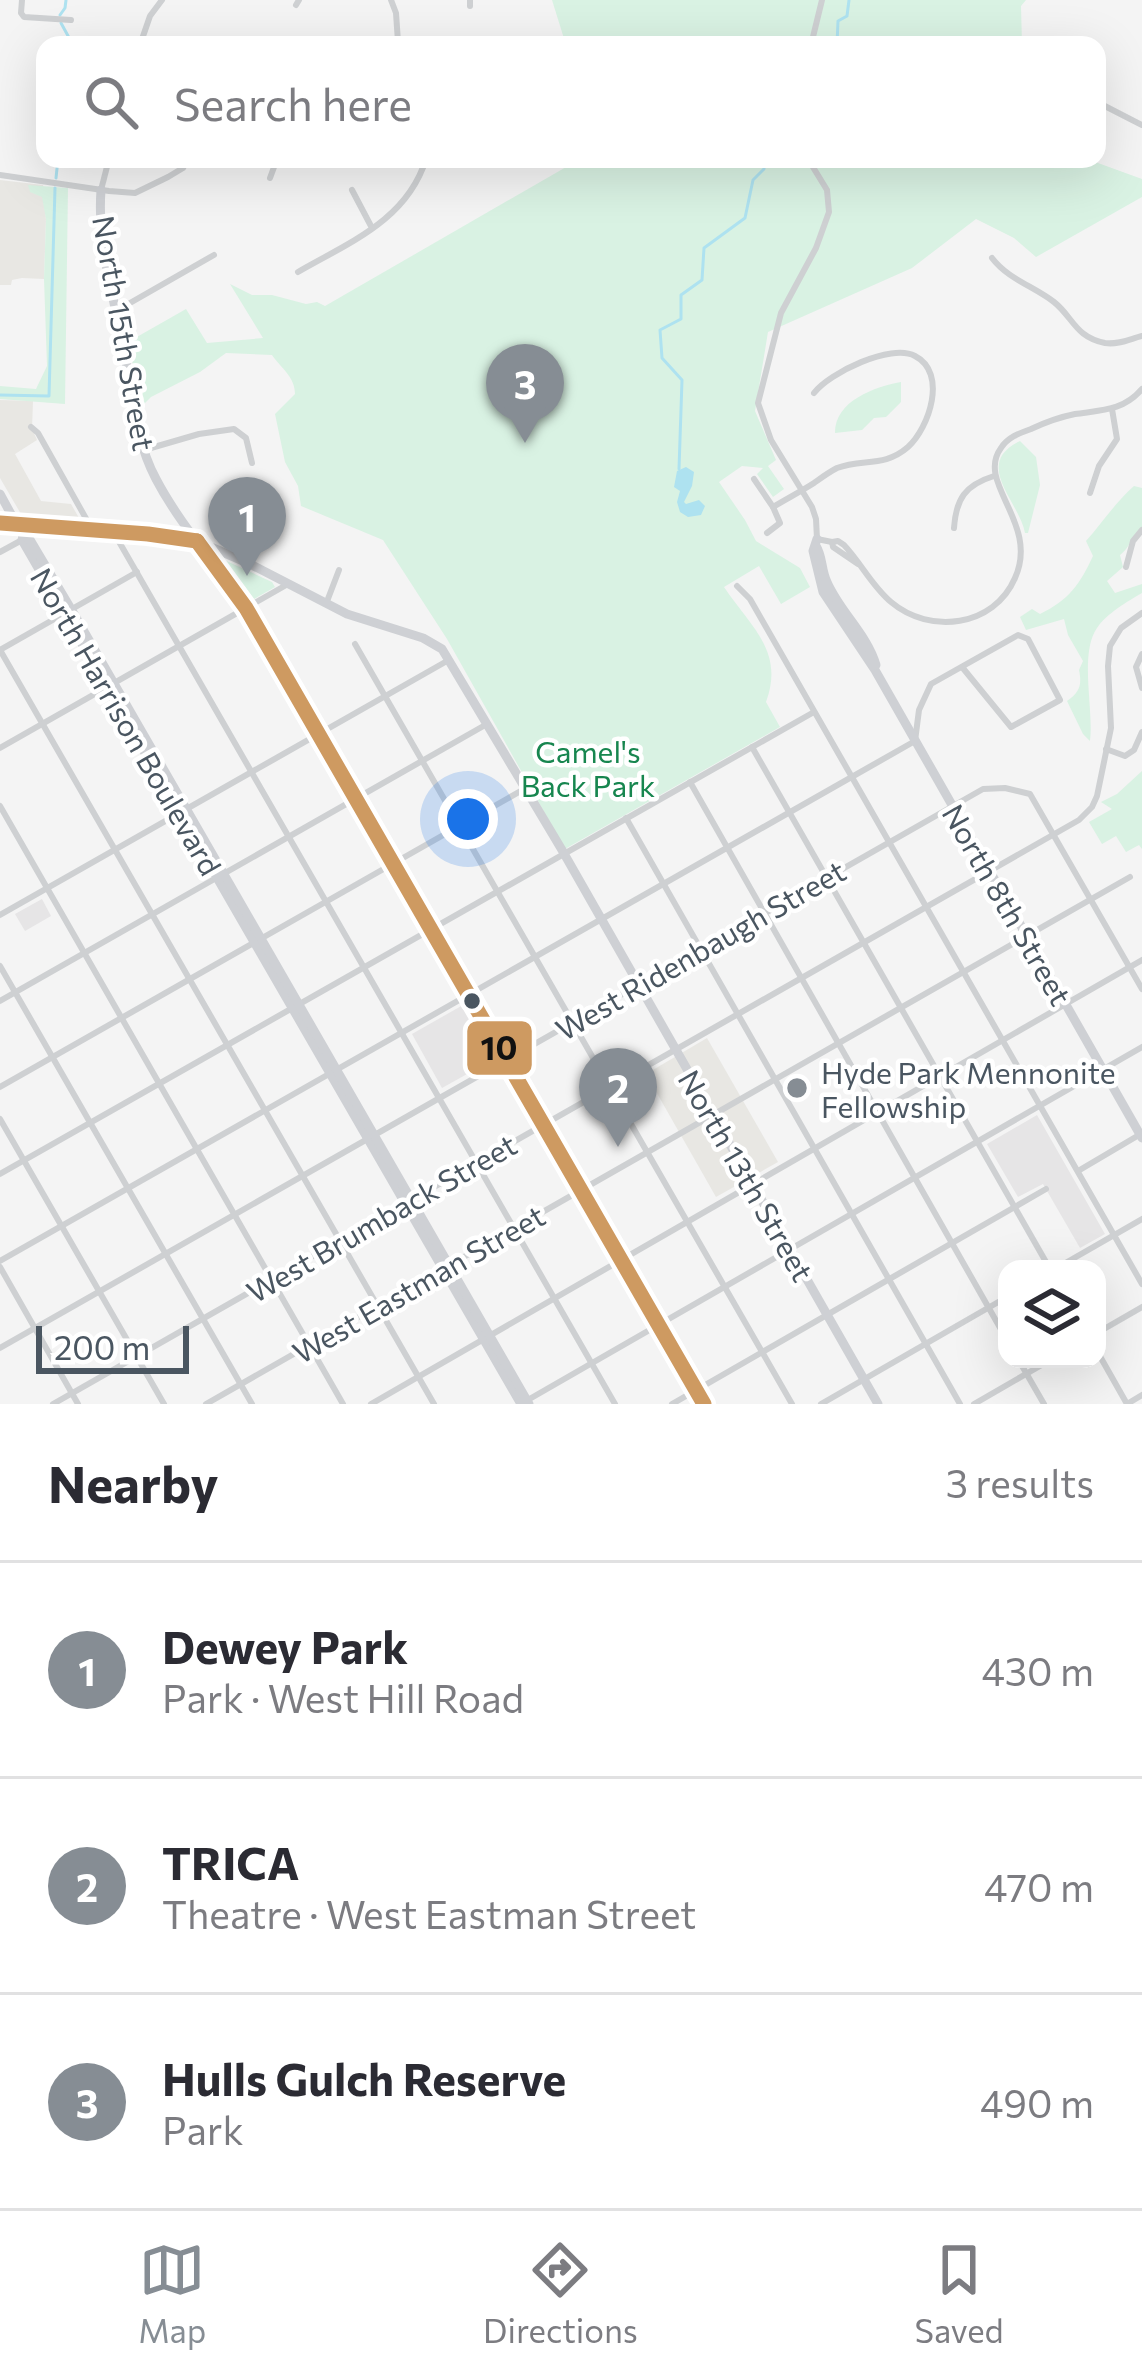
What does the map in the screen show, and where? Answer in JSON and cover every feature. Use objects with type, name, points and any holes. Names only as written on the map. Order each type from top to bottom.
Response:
[{"type":"street","points":[[22,0],[22,16],[71,20]]},
{"type":"street","points":[[143,36],[160,0]]},
{"type":"street","points":[[391,0],[396,13],[394,36]]},
{"type":"street","points":[[813,36],[822,0]]},
{"type":"street","points":[[1106,107],[1142,125]]},
{"type":"street","points":[[101,190],[107,168]]},
{"type":"street","points":[[0,175],[126,193],[142,190],[183,168]]},
{"type":"street","points":[[270,178],[274,168]]},
{"type":"street","points":[[298,272],[393,214],[413,192],[422,168]]},
{"type":"street","name":"North 8th Street","points":[[814,168],[827,190],[829,212],[781,313],[758,403],[771,440],[816,519],[816,543],[827,584],[868,644],[875,670],[1141,1136]]},
{"type":"street","name":"North 15th Street","points":[[101,190],[100,229],[152,472],[246,608],[704,1404]]},
{"type":"street","points":[[352,190],[372,228]]},
{"type":"street","points":[[116,311],[214,255]]},
{"type":"street","points":[[992,258],[1004,272],[1058,304],[1072,324],[1093,339],[1114,344],[1142,336]]},
{"type":"street","points":[[772,507],[842,466],[883,461],[907,448],[928,416],[932,380],[923,362],[902,352],[848,369],[822,382],[814,393]]},
{"type":"street","points":[[816,543],[832,542],[893,604],[933,622],[977,617],[993,608],[1014,581],[1022,547],[1012,511],[994,476],[997,453],[1015,436],[1059,418],[1112,410],[1142,389]]},
{"type":"street","points":[[1090,493],[1099,466],[1117,439],[1112,410]]},
{"type":"street","points":[[31,427],[93,531]]},
{"type":"street","points":[[144,450],[234,429],[246,438],[252,463]]},
{"type":"street","points":[[954,528],[962,494],[994,476]]},
{"type":"street","points":[[754,479],[780,523],[767,533]]},
{"type":"street","points":[[1,495],[0,520],[197,541],[326,604],[339,570]]},
{"type":"street","name":"North Harrison Boulevard","points":[[1,495],[524,1403]]},
{"type":"street","points":[[167,536],[177,527],[177,513]]},
{"type":"street","points":[[0,552],[50,527]]},
{"type":"street","points":[[1126,567],[1125,555],[1142,530]]},
{"type":"street","points":[[114,533],[615,1404]]},
{"type":"street","points":[[137,572],[0,650],[434,1404]]},
{"type":"street","points":[[0,748],[288,584]]},
{"type":"street","points":[[736,586],[749,599],[1142,1285]]},
{"type":"street","name":"North 13th Street","points":[[326,604],[430,641],[450,659],[878,1404]]},
{"type":"street","points":[[1142,615],[1121,628],[1110,646],[1112,728],[1106,749],[1130,754],[1142,732]]},
{"type":"street","points":[[78,1404],[0,1264],[915,741],[919,710],[933,683],[1018,635],[1028,639],[1060,700],[1011,727],[962,667]]},
{"type":"street","points":[[355,644],[792,1404]]},
{"type":"street","points":[[1142,654],[1136,676],[1142,688]]},
{"type":"street","points":[[0,915],[450,659]]},
{"type":"street","points":[[0,1174],[814,712]]},
{"type":"street","points":[[0,1001],[488,724]]},
{"type":"street","points":[[752,747],[1047,1260]]},
{"type":"street","name":"West Brumback Street","points":[[52,1404],[1084,816],[1097,796],[1106,749]]},
{"type":"street","points":[[690,782],[998,1324]]},
{"type":"street","name":"West Ridenbaugh Street","points":[[0,1348],[952,806],[992,787],[1030,794],[1053,835]]},
{"type":"street","points":[[0,1088],[526,788]]},
{"type":"street","points":[[0,806],[343,1404]]},
{"type":"street","points":[[626,818],[960,1404]]},
{"type":"street","points":[[1053,835],[1142,989]]},
{"type":"street","name":"West Eastman Street","points":[[206,1404],[1130,877]]},
{"type":"street","points":[[371,1404],[1142,960]]},
{"type":"street","points":[[0,966],[253,1404]]},
{"type":"street","points":[[524,1403],[1142,1047]]},
{"type":"street","points":[[0,1119],[164,1404]]},
{"type":"street","points":[[1077,1171],[1141,1136]]},
{"type":"street","points":[[672,1404],[1046,1189]]},
{"type":"street","points":[[1068,1260],[1142,1219]]},
{"type":"street","points":[[821,1404],[998,1302]]},
{"type":"street","points":[[1106,1328],[1142,1307]]},
{"type":"street","points":[[1106,1367],[1127,1404],[1142,1396]]},
{"type":"street","points":[[1023,1368],[1044,1404]]},
{"type":"street","points":[[974,1404],[1036,1368]]},
{"type":"shaded area","points":[[0,180],[43,185],[44,279],[22,278],[0,285]]},
{"type":"shaded area","points":[[0,400],[33,401],[32,429],[37,440],[15,454],[41,501],[71,504],[83,525],[21,514],[0,478]]},
{"type":"shaded area","points":[[42,899],[51,916],[25,931],[15,914]]},
{"type":"shaded area","points":[[463,1005],[494,1059],[442,1088],[412,1034]]},
{"type":"shaded area","points":[[707,1038],[778,1162],[716,1197],[646,1074]]},
{"type":"shaded area","points":[[1037,1115],[1105,1234],[1080,1248],[1043,1184],[1018,1197],[987,1144]]},
{"type":"green space","points":[[552,0],[1026,0],[1021,6],[1022,36],[563,36]]},
{"type":"green space","name":"Camel's Back Park","points":[[1106,166],[1142,179],[1142,197],[1036,257],[1014,238],[976,219],[912,268],[768,332],[755,411],[776,460],[768,466],[784,489],[773,497],[757,474],[763,468],[742,466],[719,482],[756,541],[800,568],[810,587],[781,604],[759,566],[724,587],[768,653],[771,684],[766,702],[780,727],[565,849],[447,639],[383,540],[301,506],[275,414],[295,394],[294,388],[272,355],[226,353],[142,406],[128,342],[186,309],[207,343],[263,338],[230,284],[252,295],[325,306],[564,168]]},
{"type":"green space","points":[[28,185],[68,188],[65,404],[0,399],[0,386],[36,389],[47,366],[46,219],[42,197],[30,192]]},
{"type":"green space","points":[[901,382],[901,402],[886,417],[874,418],[862,430],[835,433],[849,404],[868,392]]},
{"type":"green space","points":[[1020,441],[1036,457],[1040,485],[1028,533],[999,472],[1006,450]]},
{"type":"green space","points":[[1134,486],[1142,488],[1142,527],[1120,555],[1123,567],[1107,581],[1115,593],[1142,584],[1142,593],[1106,618],[1092,639],[1090,741],[1067,701],[1079,688],[1083,661],[1064,619],[1026,630],[1020,617],[1032,609],[1040,614],[1073,590],[1093,556],[1086,541]]},
{"type":"green space","points":[[220,558],[272,582],[275,587],[249,602]]},
{"type":"green space","points":[[1142,771],[1142,849],[1139,845],[1126,852],[1116,836],[1102,844],[1089,822],[1112,809],[1101,802]]},
{"type":"water","points":[[686,467],[694,472],[684,502],[699,500],[705,506],[701,515],[688,517],[680,512],[680,491],[674,487],[677,471]]},
{"type":"waterway","points":[[60,15],[66,0]]},
{"type":"waterway","points":[[837,36],[838,21],[847,16],[849,0]]},
{"type":"waterway","points":[[61,23],[68,36]]},
{"type":"waterway","points":[[56,178],[57,168]]},
{"type":"waterway","points":[[679,469],[682,380],[662,358],[660,330],[681,319],[681,295],[702,280],[704,248],[745,218],[753,180],[764,168]]},
{"type":"waterway","points":[[0,395],[49,396],[55,188]]},
{"type":"transit line","name":"10","points":[[0,523],[197,541]]},
{"type":"transit line","name":"10","points":[[197,541],[246,608],[704,1404]]},
{"type":"place","name":"Hulls Gulch Reserve","points":[[525,443]]},
{"type":"place","name":"Dewey Park","points":[[247,576]]},
{"type":"place","name":"Hyde Park Mennonite Fellowship","points":[[797,1088]]},
{"type":"place","name":"TRICA","points":[[618,1147]]}]
